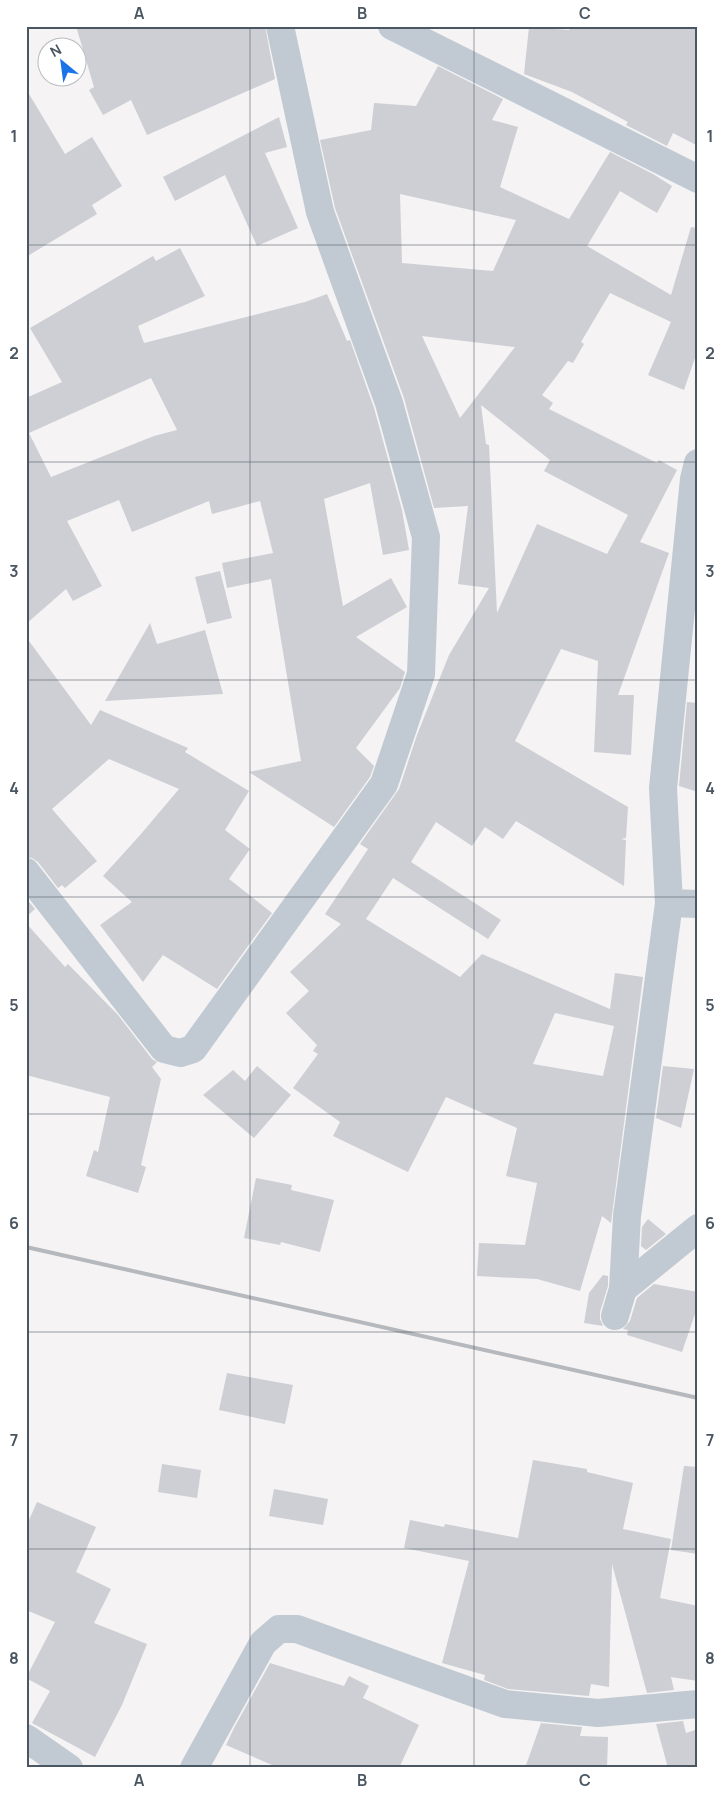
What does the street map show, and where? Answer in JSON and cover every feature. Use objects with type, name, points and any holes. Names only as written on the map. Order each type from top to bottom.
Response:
[{"type":"street","points":[[26,872],[164,1049],[180,1053],[193,1048],[384,784],[421,674],[426,537],[389,403],[320,212],[280,26]]},
{"type":"street","points":[[392,26],[698,179]]},
{"type":"street","points":[[615,1316],[623,1289],[627,1216],[670,903],[664,788],[694,479],[698,463]]},
{"type":"street","points":[[670,903],[698,904]]},
{"type":"street","points":[[623,1289],[698,1228]]},
{"type":"street","points":[[194,1768],[263,1644],[280,1629],[297,1630],[505,1704],[598,1713],[698,1704]]},
{"type":"street","points":[[26,1738],[69,1768]]},
{"type":"building","points":[[76,26],[265,26],[275,79],[147,135],[131,100],[103,115],[89,90],[94,87],[88,67],[88,38],[80,38]]},
{"type":"building","points":[[571,26],[698,26],[698,146],[673,133],[667,146],[626,125],[628,122],[572,92],[524,74],[529,27],[569,30]]},
{"type":"building","points":[[438,66],[503,99],[492,120],[518,127],[500,187],[569,219],[610,152],[672,186],[657,213],[620,191],[587,246],[671,295],[691,227],[698,228],[698,349],[684,390],[648,375],[671,322],[610,293],[581,342],[584,344],[573,363],[568,361],[542,395],[553,403],[549,409],[657,463],[659,460],[677,470],[640,542],[669,553],[618,695],[634,695],[631,755],[594,752],[598,661],[561,649],[515,741],[628,807],[626,838],[621,839],[626,840],[624,886],[516,821],[503,839],[485,827],[472,846],[436,822],[411,862],[501,920],[488,939],[393,878],[366,919],[460,977],[482,954],[610,1009],[615,973],[643,977],[611,1223],[602,1216],[580,1291],[537,1279],[477,1276],[479,1243],[525,1245],[537,1183],[506,1176],[517,1128],[446,1097],[408,1172],[333,1136],[340,1122],[293,1088],[318,1054],[313,1051],[317,1045],[286,1013],[309,991],[290,972],[341,924],[325,914],[368,849],[360,844],[399,789],[417,735],[449,655],[489,588],[458,584],[468,506],[434,508],[404,398],[335,208],[320,140],[371,130],[374,103],[416,106]],"holes":[[[400,194],[516,220],[493,271],[402,263]],[[422,336],[515,347],[460,418]],[[481,405],[550,460],[544,471],[628,515],[607,554],[537,524],[497,613],[489,445],[486,444]],[[555,1013],[614,1026],[603,1076],[533,1064]]]},
{"type":"building","points":[[26,89],[65,154],[92,137],[122,186],[92,205],[97,214],[26,257]]},
{"type":"building","points":[[279,117],[287,147],[265,153],[298,228],[257,246],[225,175],[175,201],[163,177]]},
{"type":"building","points":[[180,248],[205,296],[138,326],[144,343],[305,302],[327,294],[347,341],[350,340],[374,408],[402,510],[409,550],[383,555],[370,483],[324,499],[343,606],[391,578],[407,607],[356,637],[405,672],[400,688],[356,748],[374,766],[370,777],[334,827],[249,772],[301,761],[271,579],[227,588],[222,563],[273,553],[260,501],[212,514],[209,501],[132,532],[119,500],[67,521],[102,586],[73,601],[66,589],[26,624],[26,398],[62,382],[30,328],[153,256],[156,261]],"holes":[[[151,378],[177,430],[154,436],[51,477],[29,433]]]},
{"type":"building","points":[[220,571],[232,618],[207,624],[195,577]]},
{"type":"building","points":[[150,623],[157,644],[205,630],[223,694],[105,701]]},
{"type":"building","points":[[26,637],[91,725],[100,710],[188,748],[185,752],[249,791],[225,830],[250,849],[229,879],[272,913],[217,989],[163,955],[143,982],[100,925],[132,902],[103,876],[179,789],[109,759],[52,809],[97,861],[65,888],[62,885],[58,888],[38,862],[26,857]]},
{"type":"building","points":[[687,702],[698,703],[698,792],[679,786]]},
{"type":"building","points":[[26,898],[35,909],[26,917]]},
{"type":"building","points":[[26,923],[65,967],[68,964],[118,1015],[152,1059],[157,1062],[152,1067],[161,1079],[141,1165],[146,1167],[138,1193],[86,1176],[94,1150],[98,1152],[110,1097],[26,1075]]},
{"type":"building","points":[[257,1066],[291,1095],[254,1138],[203,1095],[233,1070],[245,1081]]},
{"type":"building","points":[[663,1066],[694,1069],[681,1128],[656,1118]]},
{"type":"building","points":[[256,1178],[292,1185],[291,1190],[334,1200],[320,1252],[281,1242],[280,1245],[244,1238]]},
{"type":"building","points":[[648,1219],[666,1234],[646,1250],[641,1246],[642,1227]]},
{"type":"building","points":[[603,1275],[608,1276],[608,1286],[600,1312],[603,1326],[584,1323],[589,1293]]},
{"type":"building","points":[[654,1284],[698,1292],[698,1305],[682,1352],[627,1335],[628,1330],[623,1329],[630,1321],[637,1298]]},
{"type":"building","points":[[227,1373],[293,1385],[285,1424],[219,1410]]},
{"type":"building","points":[[533,1460],[587,1469],[587,1472],[633,1483],[623,1529],[671,1539],[660,1598],[698,1606],[698,1681],[671,1677],[674,1690],[647,1693],[612,1564],[609,1687],[591,1684],[589,1696],[508,1689],[484,1680],[485,1675],[442,1663],[469,1561],[404,1548],[410,1520],[444,1527],[445,1524],[518,1538]]},
{"type":"building","points":[[162,1464],[201,1470],[197,1498],[158,1492]]},
{"type":"building","points":[[684,1466],[698,1467],[698,1554],[671,1550]]},
{"type":"building","points":[[274,1489],[328,1499],[323,1525],[269,1516]]},
{"type":"building","points":[[37,1502],[96,1527],[76,1572],[111,1589],[94,1623],[147,1644],[122,1705],[95,1757],[32,1723],[50,1691],[26,1678],[55,1622],[26,1610],[26,1527]]},
{"type":"building","points":[[270,1663],[344,1686],[349,1676],[369,1686],[363,1698],[419,1725],[399,1768],[279,1768],[226,1745]]},
{"type":"building","points":[[683,1721],[686,1733],[698,1729],[698,1768],[668,1768],[656,1724]]},
{"type":"building","points":[[541,1723],[582,1727],[580,1736],[608,1737],[607,1768],[525,1768]]},
{"type":"railway","points":[[26,1247],[698,1398]]}]
